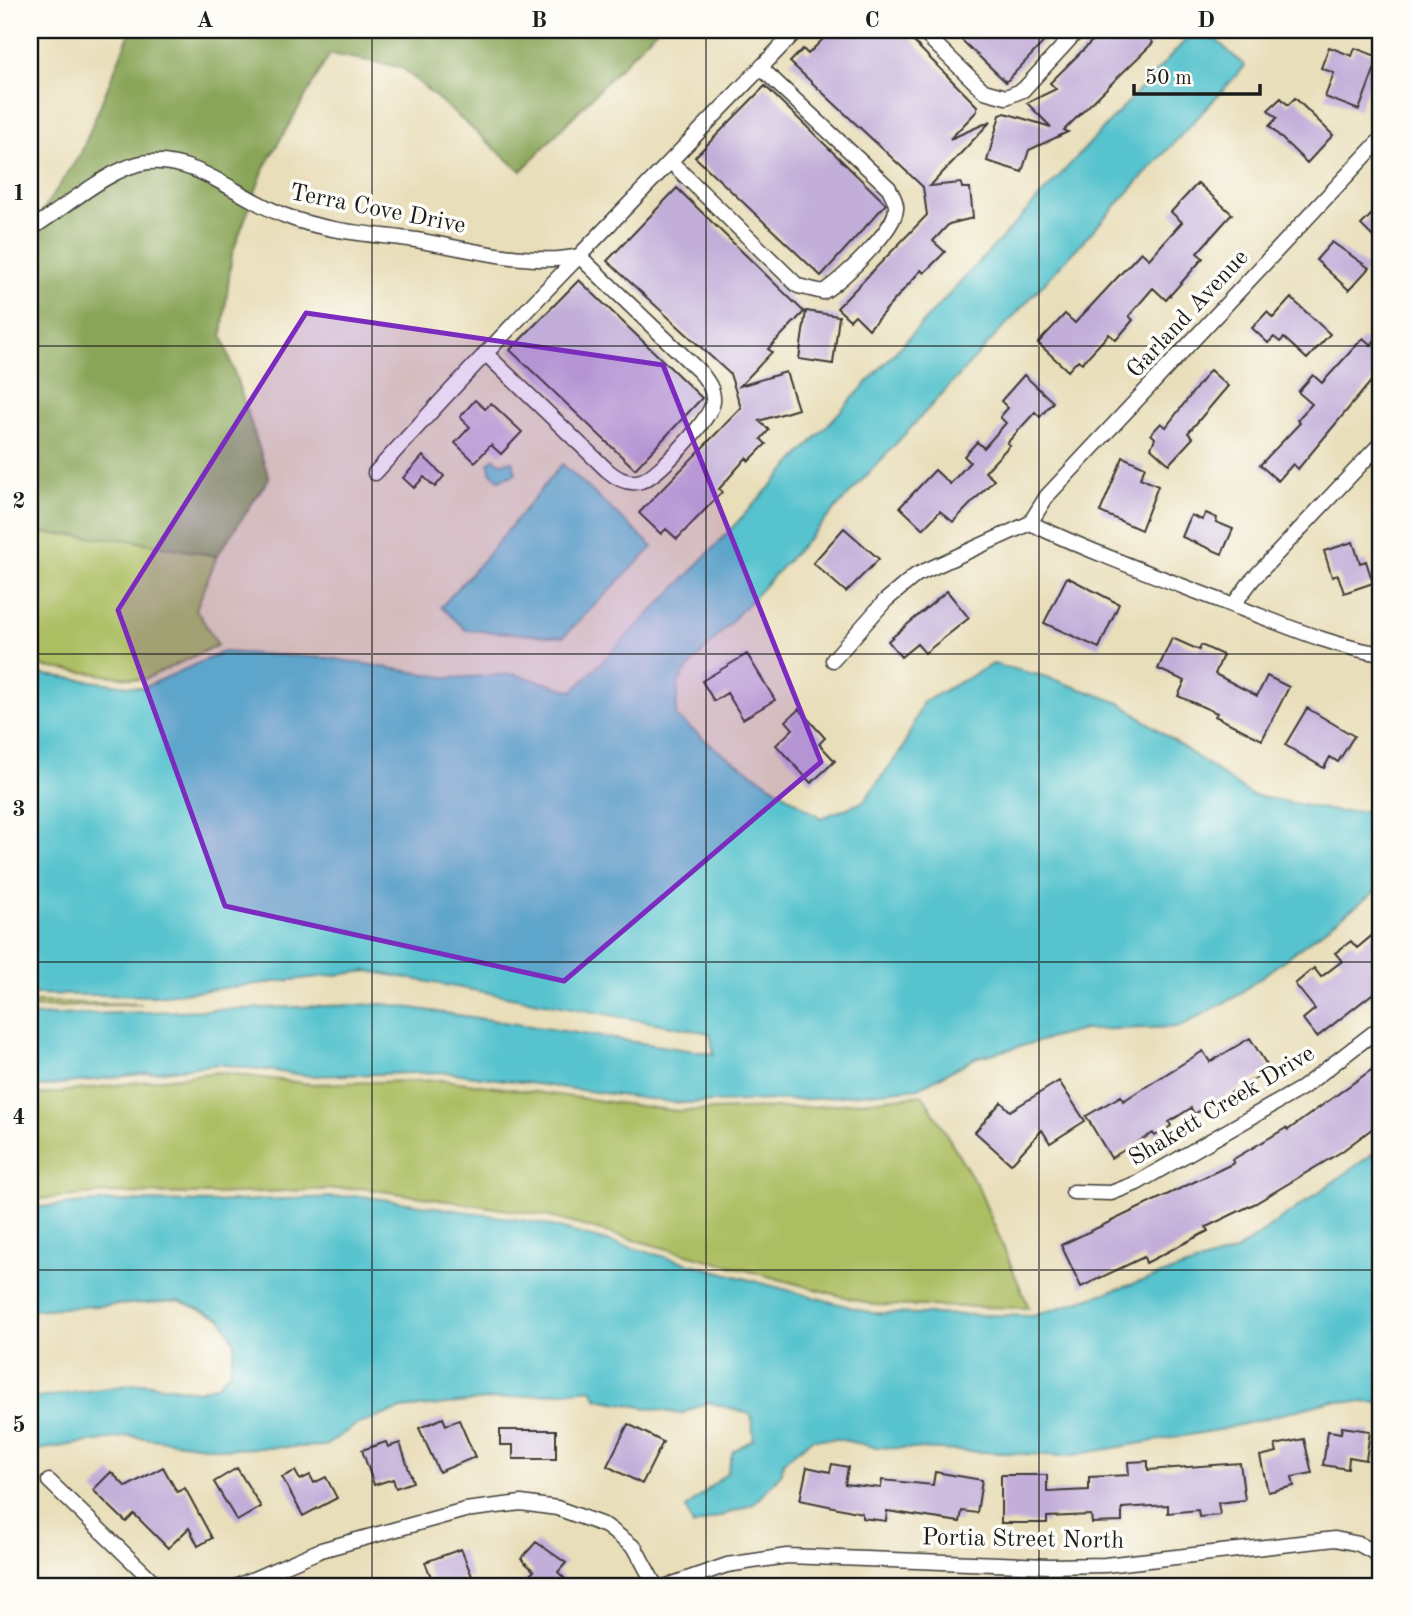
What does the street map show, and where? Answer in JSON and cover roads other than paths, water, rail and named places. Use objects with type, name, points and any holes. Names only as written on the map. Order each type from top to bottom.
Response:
[{"type":"street","points":[[375,474],[485,353],[672,163],[797,30]]},
{"type":"street","points":[[921,30],[984,91],[1006,97],[1023,90],[1078,30]]},
{"type":"street","points":[[672,163],[798,286],[823,292],[840,280],[892,223],[896,209],[889,188],[761,68]]},
{"type":"street","name":"Garland Avenue","points":[[1030,523],[1047,496],[1381,139]]},
{"type":"street","name":"Terra Cove Drive","points":[[30,229],[122,169],[148,162],[162,162],[192,169],[268,209],[305,223],[522,256],[559,259],[579,256]]},
{"type":"street","points":[[485,353],[607,470],[620,479],[635,482],[656,473],[706,419],[713,400],[711,387],[701,373],[579,256]]},
{"type":"street","points":[[1233,605],[1252,580],[1381,443]]},
{"type":"street","points":[[833,660],[885,601],[916,575],[1030,523],[1088,550],[1233,605],[1299,634],[1346,649],[1381,654]]},
{"type":"street","name":"Shakett Creek Drive","points":[[1073,1192],[1111,1193],[1137,1183],[1302,1088],[1381,1027]]},
{"type":"street","points":[[49,1481],[159,1587]]},
{"type":"street","points":[[235,1587],[321,1550],[465,1510],[521,1503],[557,1508],[606,1526],[635,1548],[656,1587]]},
{"type":"street","name":"Portia Street North","points":[[664,1587],[727,1565],[787,1556],[1049,1566],[1105,1565],[1335,1539],[1359,1544],[1381,1556]]},
{"type":"water","points":[[1195,30],[1205,30],[1245,66],[683,674],[678,685],[676,716],[716,749],[821,818],[863,802],[903,748],[923,702],[993,664],[1047,677],[1120,703],[1251,795],[1339,812],[1381,810],[1381,887],[1235,997],[1179,1027],[1083,1030],[975,1058],[919,1088],[812,1099],[678,1103],[445,1072],[311,1076],[219,1064],[30,1088],[30,1016],[385,1004],[714,1054],[710,1033],[368,971],[157,996],[30,994],[30,673],[143,688],[223,652],[329,658],[450,678],[514,674],[573,691],[690,573]]},
{"type":"water","points":[[494,458],[501,463],[513,461],[516,474],[499,480],[490,472],[489,463]]},
{"type":"water","points":[[562,464],[653,547],[563,637],[466,630],[441,607]]},
{"type":"water","points":[[1381,1148],[1381,1403],[1332,1401],[1224,1429],[1067,1456],[875,1447],[838,1439],[812,1439],[784,1461],[781,1474],[754,1504],[693,1526],[686,1508],[727,1473],[733,1451],[754,1439],[751,1414],[708,1402],[681,1414],[598,1399],[592,1389],[401,1409],[356,1425],[325,1446],[226,1449],[130,1436],[30,1451],[30,1399],[143,1383],[199,1391],[218,1385],[230,1371],[235,1343],[221,1318],[180,1301],[30,1310],[30,1208],[107,1201],[212,1202],[361,1196],[540,1223],[872,1313],[1033,1316],[1236,1251]]}]
